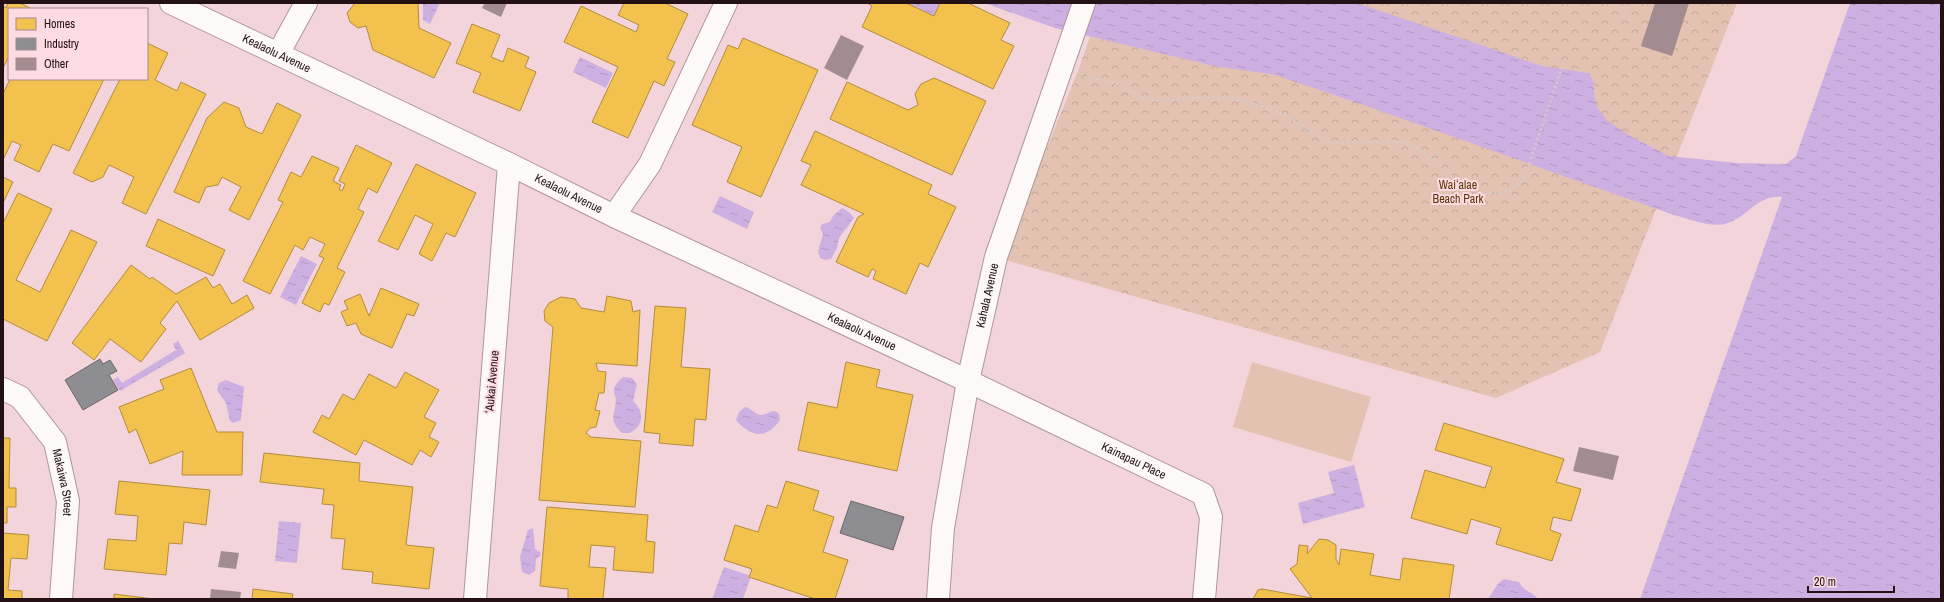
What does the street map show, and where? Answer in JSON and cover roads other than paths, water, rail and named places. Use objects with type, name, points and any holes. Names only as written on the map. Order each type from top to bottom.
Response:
[{"type":"street","name":"Kealaolu Avenue","points":[[171,3],[509,164],[614,216],[968,381]]},
{"type":"street","points":[[278,54],[306,3]]},
{"type":"street","points":[[614,216],[650,164],[726,3]]},
{"type":"street","name":"Kahala Avenue","points":[[938,599],[943,528],[968,381],[996,257],[1084,3]]},
{"type":"street","name":"ʻAukai Avenue","points":[[475,599],[509,164]]},
{"type":"street","name":"Kainapau Place","points":[[968,381],[1203,494],[1211,517],[1204,599]]},
{"type":"street","name":"Makaiwa Street","points":[[3,389],[20,397],[55,442],[68,501],[61,599]]},
{"type":"water","points":[[423,3],[440,3],[430,24],[423,20]]},
{"type":"water","points":[[900,3],[941,3],[933,22]]},
{"type":"water","points":[[984,3],[1357,3],[1542,66],[1589,73],[1594,83],[1594,94],[1597,107],[1608,121],[1630,136],[1669,156],[1737,163],[1786,164],[1796,156],[1850,3],[1941,3],[1941,599],[1640,599],[1782,197],[1774,197],[1760,202],[1742,216],[1722,225],[1701,223],[1674,215],[1275,75],[1214,66],[1055,28]]},
{"type":"water","points":[[580,57],[613,73],[606,88],[573,72]]},
{"type":"water","points":[[720,196],[754,212],[747,229],[712,212]]},
{"type":"water","points":[[842,208],[849,212],[854,218],[839,238],[837,248],[831,259],[825,260],[820,258],[818,251],[823,234],[820,228],[822,224],[830,222],[833,216]]},
{"type":"water","points":[[301,256],[317,264],[296,305],[280,297]]},
{"type":"water","points":[[178,341],[185,353],[120,391],[113,380],[118,377],[122,383],[176,350],[173,344]]},
{"type":"water","points":[[623,377],[632,378],[637,384],[633,401],[641,413],[638,426],[630,433],[622,433],[615,424],[613,417],[616,399],[614,388]]},
{"type":"water","points":[[226,380],[244,387],[241,420],[233,423],[230,421],[226,403],[217,390],[219,383]]},
{"type":"water","points":[[745,407],[760,415],[775,411],[779,414],[780,420],[769,431],[758,434],[753,433],[747,430],[736,420],[739,412]]},
{"type":"water","points":[[1354,465],[1365,507],[1303,524],[1298,503],[1334,493],[1328,472]]},
{"type":"water","points":[[279,521],[301,523],[297,563],[275,561]]},
{"type":"water","points":[[533,528],[535,549],[540,552],[541,555],[536,559],[535,571],[529,575],[522,572],[520,557],[528,530]]},
{"type":"water","points":[[724,567],[751,576],[743,599],[712,599]]},
{"type":"water","points":[[1504,579],[1519,582],[1521,586],[1538,599],[1488,599],[1497,585]]},
{"type":"park label","name":"Waiʻalae Beach Park","points":[[1458,192]]}]
